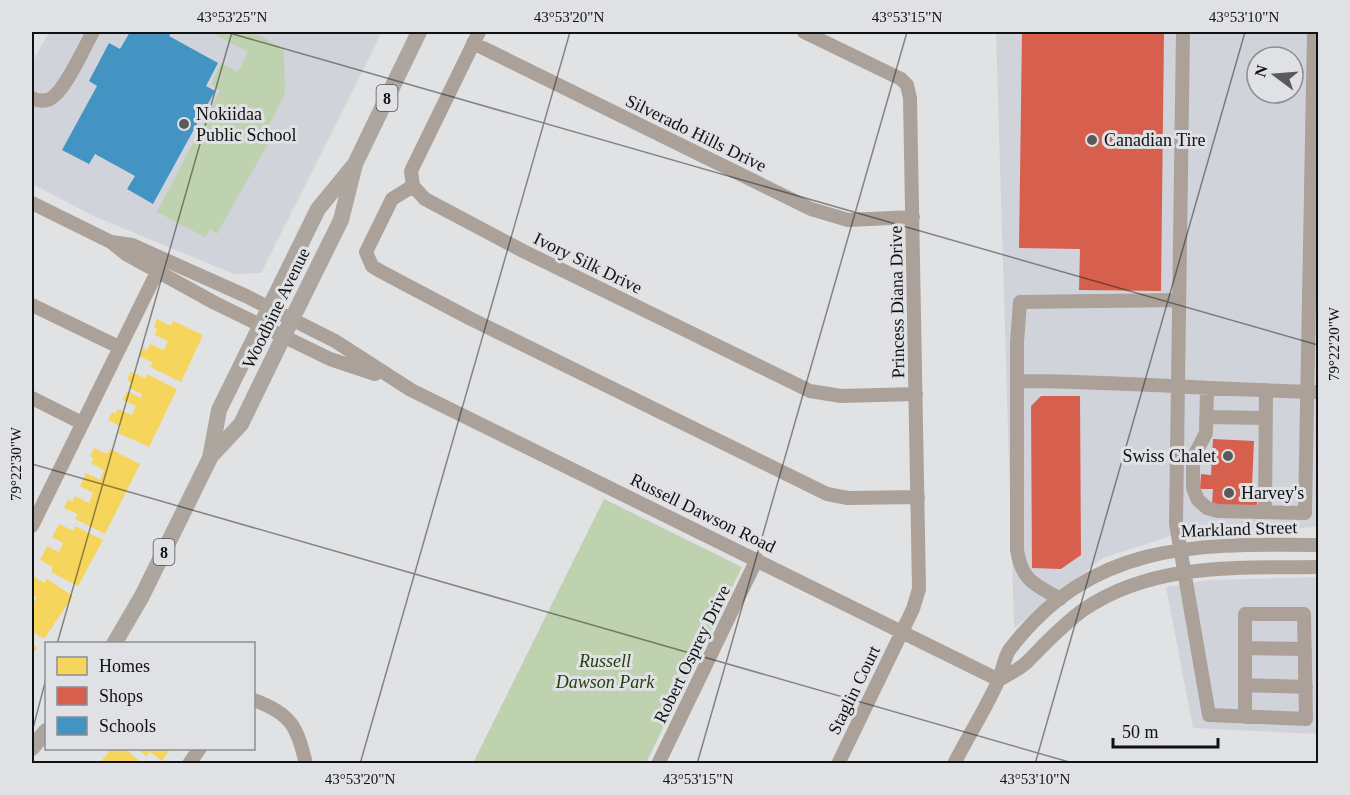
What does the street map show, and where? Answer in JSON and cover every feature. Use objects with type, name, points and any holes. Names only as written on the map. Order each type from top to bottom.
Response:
[{"type":"main road","name":"Woodbine Avenue","points":[[115,642],[142,596],[210,458],[219,410],[318,209],[354,164],[419,32]]},
{"type":"main road","name":"Woodbine Avenue","points":[[210,458],[241,424],[341,220],[354,164]]},
{"type":"main road","points":[[32,748],[45,732]]},
{"type":"street","points":[[32,98],[41,101],[51,99],[60,91],[93,32]]},
{"type":"street","name":"Princess Diana Drive","points":[[804,32],[901,79],[907,85],[910,98],[919,589],[902,632]]},
{"type":"street","points":[[1184,32],[1176,524],[1209,715],[1245,717],[1306,719],[1304,614],[1245,614],[1245,717]]},
{"type":"street","points":[[1207,388],[1206,433],[1193,458],[1192,488],[1198,500],[1207,508],[1218,512],[1305,513],[1313,392],[1314,32]]},
{"type":"street","points":[[476,37],[414,163],[411,171],[413,186],[392,200],[366,252],[372,266],[469,318],[827,494],[848,498],[918,497]]},
{"type":"street","name":"Silverado Hills Drive","points":[[476,37],[828,216],[848,220],[913,217]]},
{"type":"street","name":"Ivory Silk Drive","points":[[413,186],[425,199],[523,251],[810,391],[841,396],[916,394]]},
{"type":"street","name":"Russell Dawson Road","points":[[32,203],[111,242],[126,254],[157,272],[261,326],[330,359],[391,379]]},
{"type":"street","name":"Russell Dawson Road","points":[[111,242],[132,245],[270,308],[335,341],[391,379],[999,680]]},
{"type":"street","points":[[32,526],[157,272]]},
{"type":"street","points":[[1060,599],[1031,583],[1019,566],[1017,550],[1017,381],[1020,302],[1179,300]]},
{"type":"street","points":[[32,305],[119,347]]},
{"type":"street","points":[[1017,381],[1139,382],[1178,388],[1313,392]]},
{"type":"street","points":[[1265,512],[1266,390]]},
{"type":"street","points":[[32,398],[82,423]]},
{"type":"street","points":[[1206,417],[1266,418]]},
{"type":"street","name":"Markland Street","points":[[954,764],[999,680],[1008,651],[1060,599],[1083,582],[1108,569],[1155,553],[1212,545],[1318,545]]},
{"type":"street","name":"Robert Osprey Drive","points":[[658,764],[756,560]]},
{"type":"street","points":[[999,680],[1025,664],[1056,631],[1096,602],[1142,582],[1184,572],[1211,569],[1318,567]]},
{"type":"street","name":"Staglin Court","points":[[838,764],[902,632]]},
{"type":"street","points":[[1245,648],[1305,649]]},
{"type":"street","points":[[1245,685],[1306,687]]},
{"type":"street","points":[[255,701],[282,715],[297,729],[306,764]]},
{"type":"street","points":[[189,764],[199,750]]},
{"type":"shaded area","name":"Nokiidaa Public School","points":[[49,32],[382,32],[261,273],[234,274],[96,217],[32,184],[32,63]]},
{"type":"shaded area","points":[[996,32],[1318,32],[1318,527],[1177,534],[1103,558],[1014,628]]},
{"type":"shaded area","points":[[1318,577],[1318,734],[1193,728],[1166,587],[1210,580]]},
{"type":"green space","points":[[211,32],[253,32],[284,49],[285,93],[263,138],[269,142],[217,234],[210,229],[205,237],[157,212],[220,91],[211,85],[221,63],[238,72],[248,52]]},
{"type":"green space","name":"Russell Dawson Park","points":[[604,499],[742,567],[646,763],[473,763]]},
{"type":"building: Homes","points":[[157,319],[171,326],[173,321],[203,335],[181,382],[150,367],[153,363],[139,356],[143,348],[147,350],[150,344],[164,350],[168,341],[155,335],[157,329],[154,327]]},
{"type":"building: Homes","points":[[131,372],[145,378],[147,374],[177,389],[149,447],[118,433],[121,427],[108,420],[112,412],[115,414],[118,409],[132,415],[136,406],[123,400],[127,391],[141,398],[142,394],[129,388],[131,382],[127,380]]},
{"type":"building: Homes","points":[[94,448],[107,454],[110,449],[140,464],[105,534],[75,519],[78,514],[64,508],[68,499],[72,502],[75,496],[89,503],[93,493],[80,486],[86,473],[100,480],[104,470],[91,463],[94,458],[90,456]]},
{"type":"building: Homes","points":[[59,524],[73,531],[75,526],[103,540],[78,586],[51,572],[53,567],[40,560],[47,546],[59,552],[63,543],[52,537]]},
{"type":"building: Homes","points":[[33,576],[44,583],[47,579],[73,596],[44,639],[32,631],[32,606],[37,597],[32,594]]},
{"type":"building: Homes","points":[[32,643],[37,648],[32,655]]},
{"type":"building: Homes","points":[[110,750],[127,750],[142,764],[99,764]]},
{"type":"building: Homes","points":[[138,750],[170,750],[162,761],[150,752],[146,756]]},
{"type":"building: Shops","name":"Canadian Tire","points":[[1022,32],[1164,32],[1161,291],[1079,290],[1080,249],[1019,248]]},
{"type":"building: Shops","points":[[1041,396],[1080,396],[1081,555],[1061,569],[1032,568],[1031,406]]},
{"type":"building: Shops","points":[[1213,439],[1254,441],[1252,487],[1258,487],[1257,507],[1212,505],[1213,489],[1200,489],[1201,474],[1211,475]]},
{"type":"building: Schools","points":[[130,32],[172,32],[169,36],[218,63],[206,86],[215,91],[153,204],[127,189],[135,176],[95,154],[89,164],[62,150],[97,86],[89,81],[109,43],[120,49]]},
{"type":"place","name":"Nokiidaa Public School","points":[[184,124]]},
{"type":"place","name":"Canadian Tire","points":[[1092,140]]},
{"type":"place","name":"Swiss Chalet","points":[[1228,456]]},
{"type":"place","name":"Harvey's","points":[[1229,493]]}]
